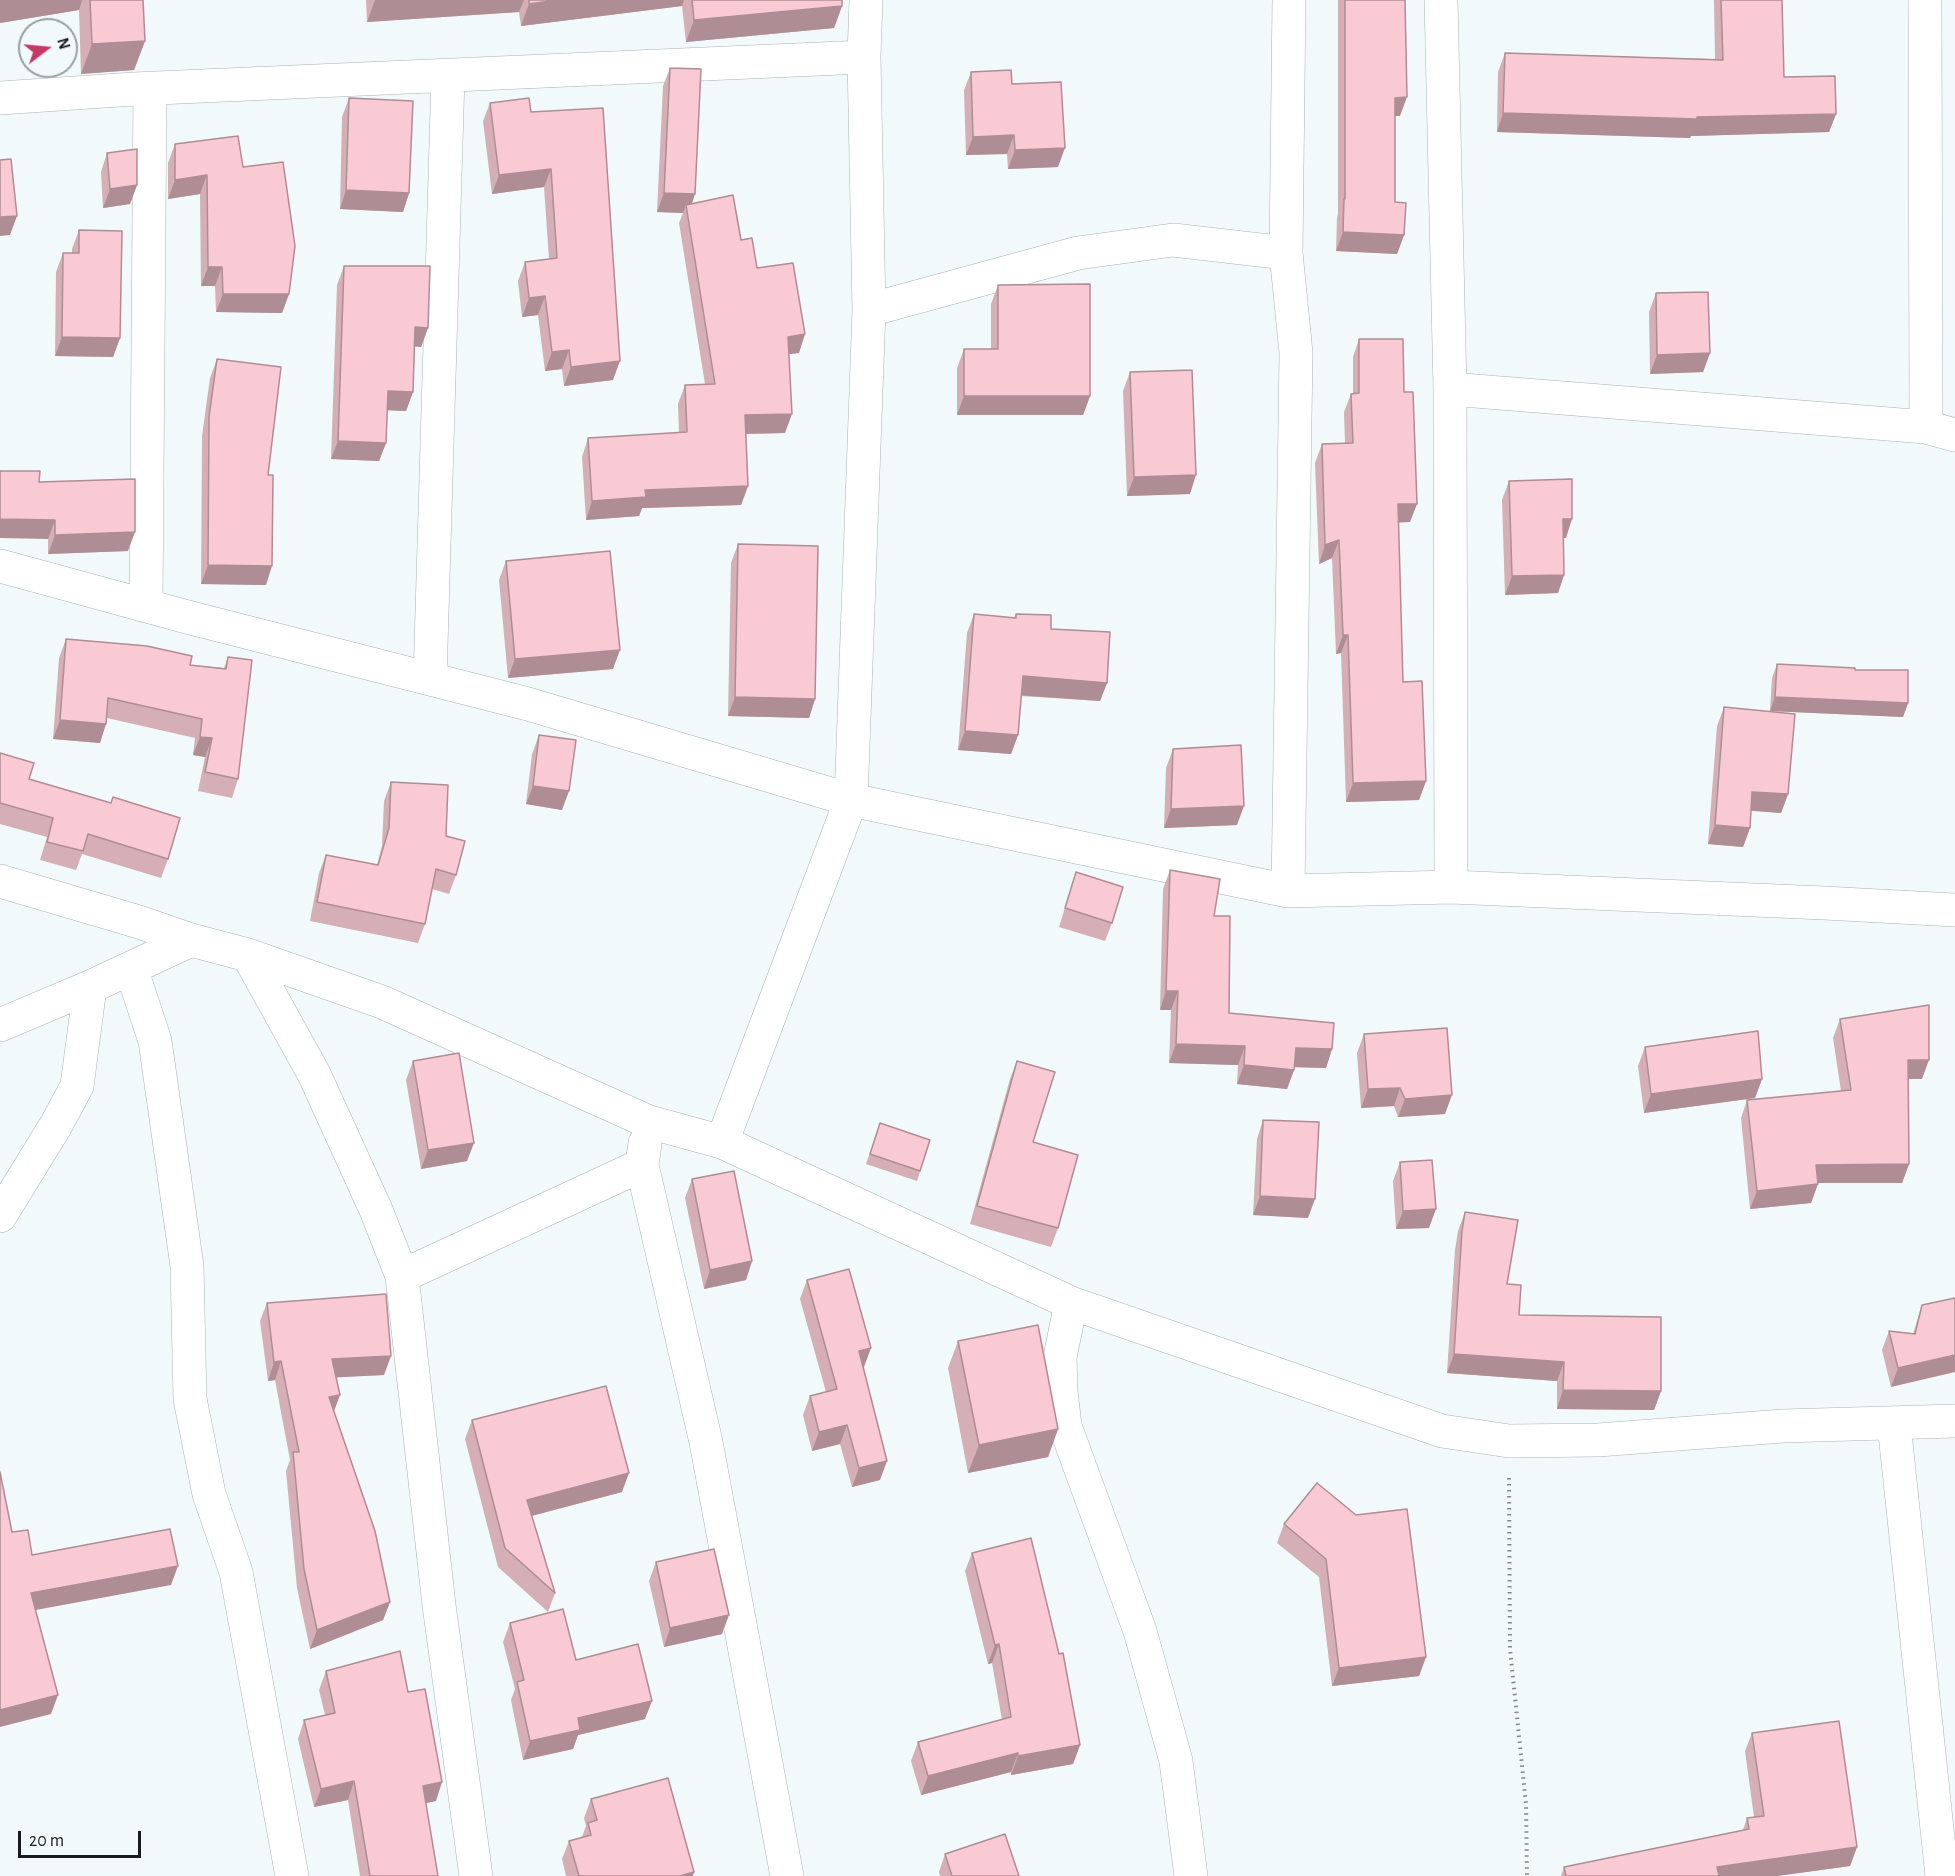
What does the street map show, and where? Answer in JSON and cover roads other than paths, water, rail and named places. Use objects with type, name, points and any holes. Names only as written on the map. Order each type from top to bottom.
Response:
[{"type":"street","points":[[722,1142],[850,800],[869,310],[864,57],[866,0]]},
{"type":"street","points":[[1288,891],[1296,353],[1286,253],[1289,0]]},
{"type":"street","points":[[1441,0],[1450,389],[1451,887]]},
{"type":"street","points":[[1450,389],[1940,431],[1925,0]]},
{"type":"street","points":[[0,98],[150,89],[864,57]]},
{"type":"street","points":[[430,679],[448,76]]},
{"type":"street","points":[[146,606],[150,89]]},
{"type":"street","points":[[869,310],[1078,253],[1173,240],[1286,253]]},
{"type":"street","points":[[0,566],[528,705],[850,800],[1288,891],[1451,887],[1955,910]]},
{"type":"street","points":[[0,881],[139,922],[191,940],[248,955],[382,1002],[649,1122],[722,1142],[1071,1303],[1442,1431],[1509,1442],[1598,1440],[1783,1426],[1955,1421]]},
{"type":"street","points":[[0,1025],[90,987],[191,940]]},
{"type":"street","points":[[248,955],[314,1074],[376,1210],[402,1276],[439,1605],[476,1876]]},
{"type":"street","points":[[131,968],[155,1041],[187,1266],[190,1399],[209,1494],[236,1572],[292,1876]]},
{"type":"street","points":[[0,1216],[57,1125],[77,1086],[90,987]]},
{"type":"street","points":[[649,1122],[642,1165],[706,1442],[787,1876]]},
{"type":"street","points":[[402,1276],[642,1165]]},
{"type":"street","points":[[1071,1303],[1060,1357],[1065,1426],[1140,1631],[1176,1761],[1191,1876]]},
{"type":"street","points":[[1894,1424],[1942,1876]]}]
